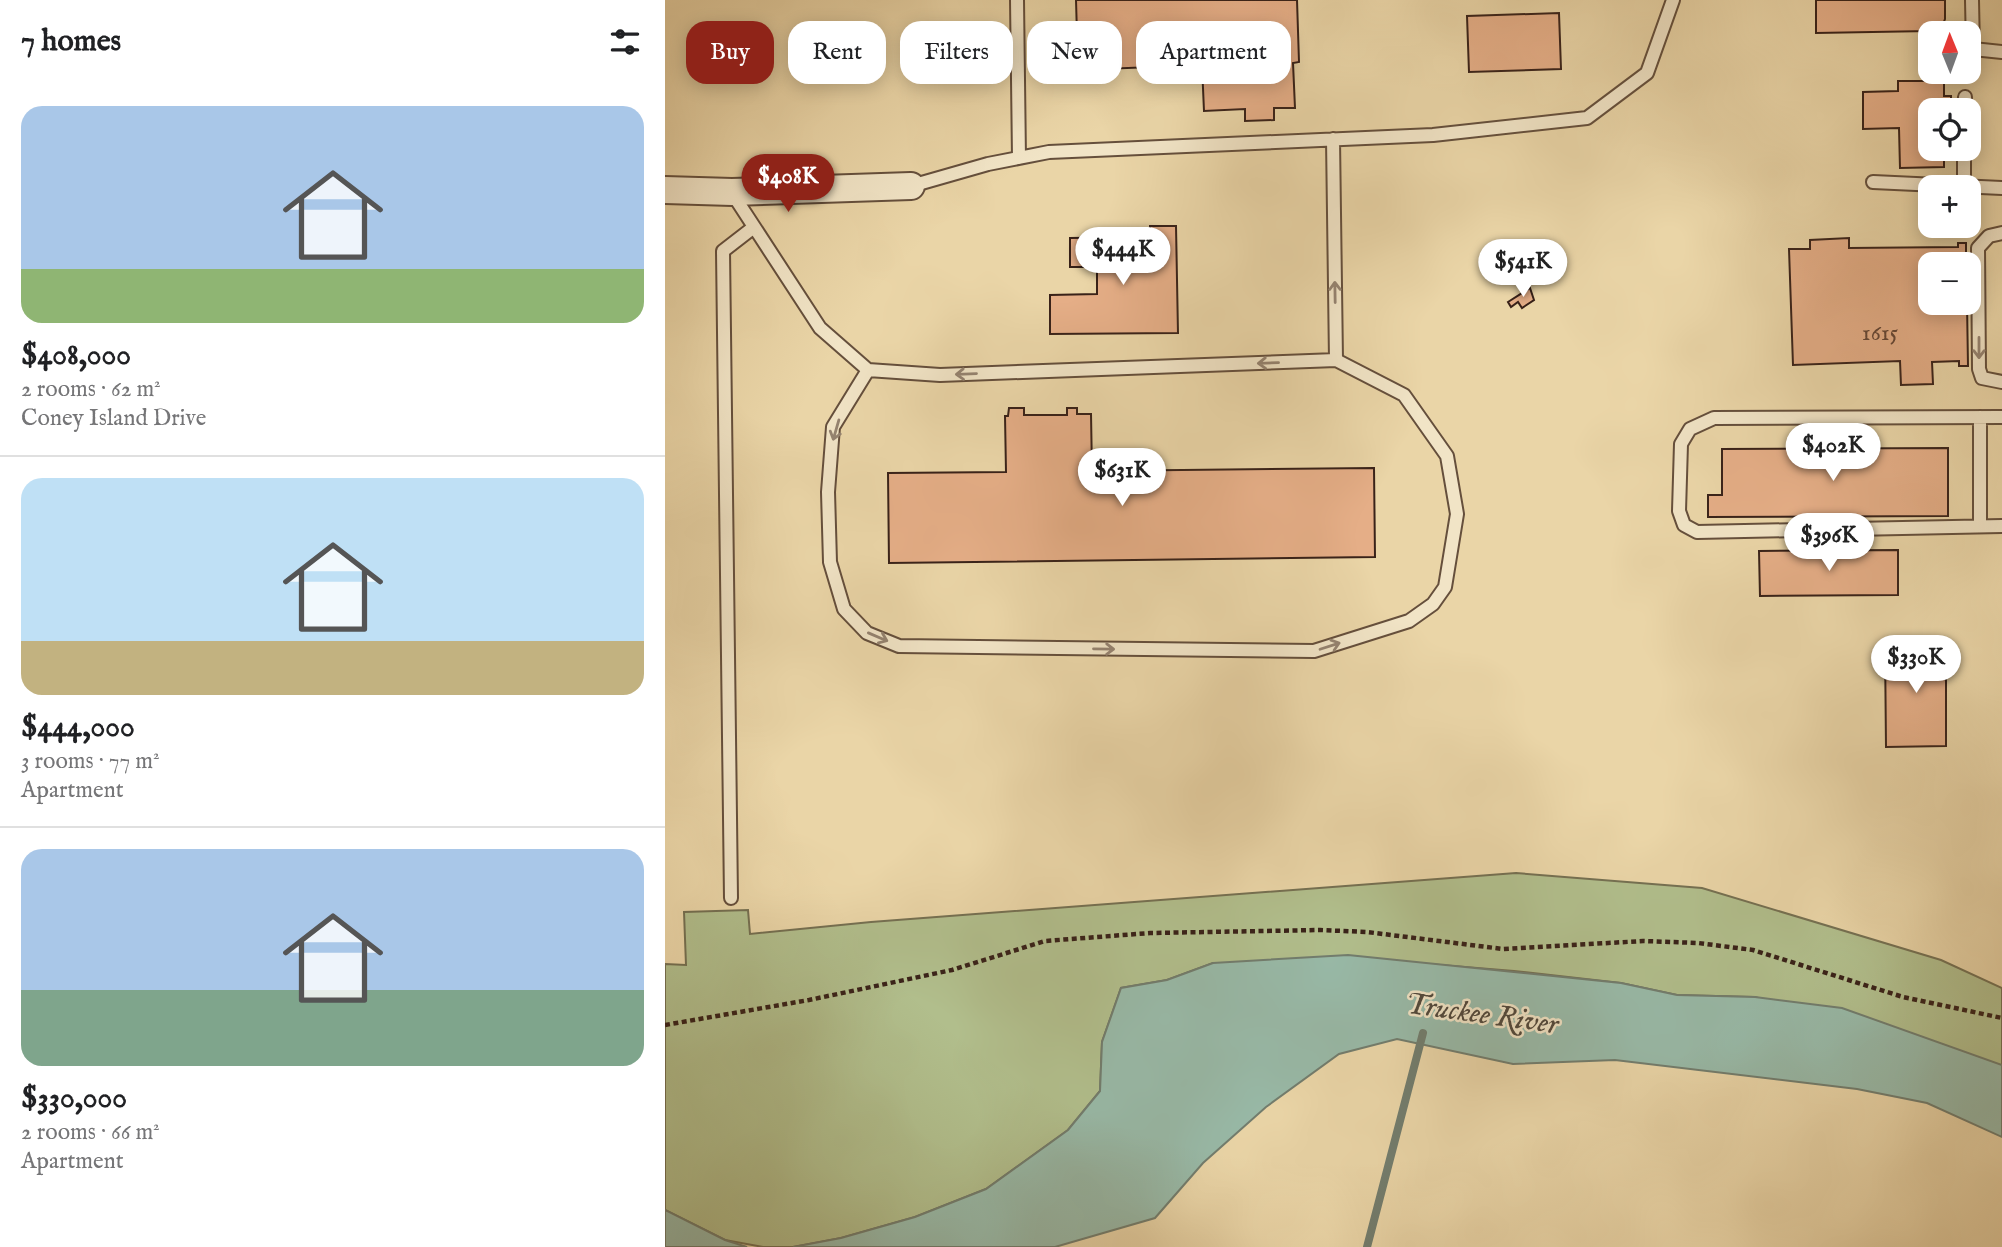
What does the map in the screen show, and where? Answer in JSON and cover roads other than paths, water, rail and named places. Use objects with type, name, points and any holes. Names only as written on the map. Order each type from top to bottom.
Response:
[{"type":"street","points":[[665,190],[732,192],[911,186]]},
{"type":"lane","points":[[1017,0],[1019,158]]},
{"type":"lane","points":[[911,186],[1049,152],[1433,135],[1587,118],[1647,72],[1673,0]]},
{"type":"lane","points":[[1972,0],[1973,49],[2002,52]]},
{"type":"lane","points":[[1333,139],[1336,360]]},
{"type":"lane","points":[[1873,182],[1918,184]]},
{"type":"lane","points":[[1981,187],[2002,188]]},
{"type":"lane","points":[[732,192],[820,328],[868,370],[940,375],[1336,360],[1404,395],[1447,456],[1457,514],[1445,587],[1433,604],[1409,621],[1314,651],[899,646],[867,633],[844,609],[830,562],[828,492],[833,427],[868,370]]},
{"type":"lane","points":[[731,898],[723,251],[754,227]]},
{"type":"lane","points":[[1996,234],[1978,248],[1979,369],[1982,378],[2002,382]]},
{"type":"lane","points":[[1980,417],[1980,526]]},
{"type":"lane","points":[[2002,417],[1714,418],[1690,429],[1681,444],[1679,511],[1684,525],[1697,532],[2002,526]]},
{"type":"water","name":"Truckee River","points":[[1348,955],[1621,983],[1677,995],[1755,997],[1842,1008],[2002,1065],[2002,1137],[1927,1103],[1857,1089],[1615,1060],[1513,1064],[1397,1039],[1339,1054],[1266,1107],[1203,1163],[1155,1218],[1055,1247],[793,1247],[841,1238],[915,1217],[986,1189],[1068,1130],[1100,1091],[1102,1042],[1121,988],[1167,980],[1213,963]]},
{"type":"water","points":[[665,1210],[725,1240],[747,1247],[665,1247]]},
{"type":"waterway","name":"Truckee River","points":[[1367,1247],[1423,1033]]}]
